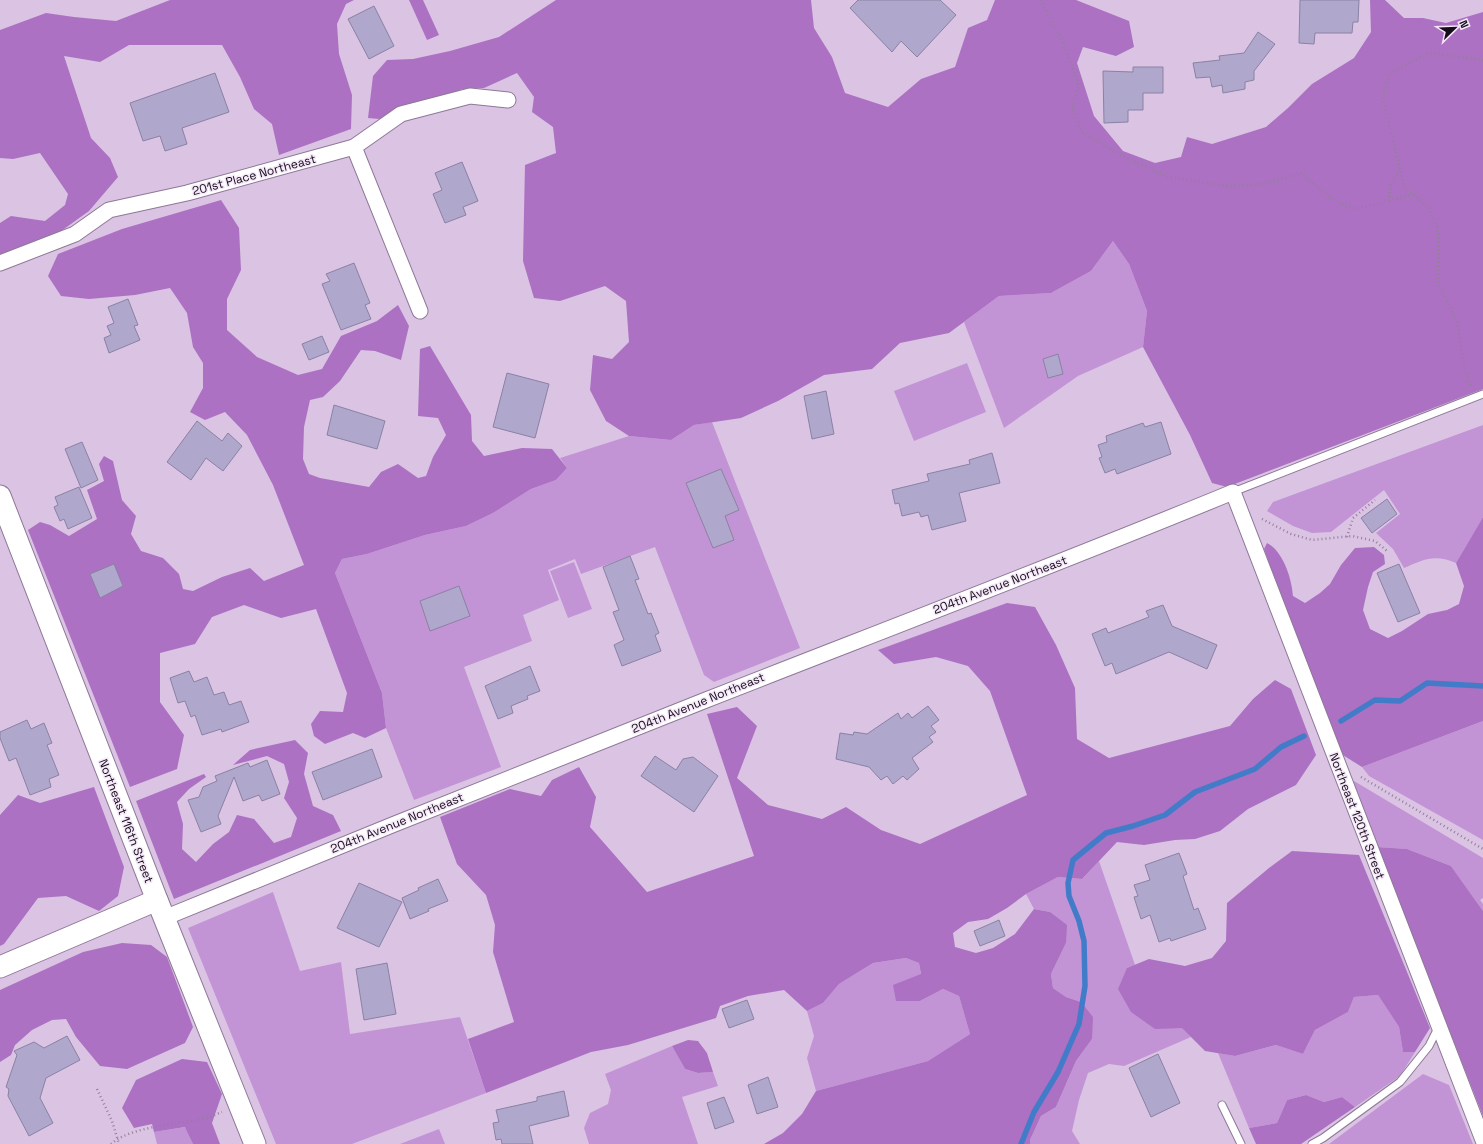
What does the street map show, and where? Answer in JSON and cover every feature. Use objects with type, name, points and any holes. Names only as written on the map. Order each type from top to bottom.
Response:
[{"type":"street","name":"201st Place Northeast","points":[[0,263],[75,234],[109,210],[187,193],[354,147],[401,114],[470,96],[508,100]]},
{"type":"street","points":[[354,147],[420,312]]},
{"type":"street","name":"Northeast 120th Street","points":[[1233,492],[1483,1140]]},
{"type":"street","name":"204th Avenue Northeast","points":[[161,909],[327,851],[681,710],[1090,550],[1233,492]]},
{"type":"street","name":"Northeast 116th Street","points":[[0,496],[161,909],[255,1144]]},
{"type":"street","points":[[0,967],[161,909]]},
{"type":"lane","points":[[1233,492],[1483,394]]},
{"type":"lane","points":[[1312,1144],[1323,1138],[1400,1082],[1428,1046],[1439,1026]]},
{"type":"lane","points":[[1222,1105],[1241,1144]]},
{"type":"path","points":[[1040,0],[1062,40],[1079,85],[1072,107],[1082,132],[1117,153],[1168,177],[1227,186],[1265,184],[1301,174],[1333,198],[1354,208],[1389,201],[1413,194]]},
{"type":"path","points":[[1475,398],[1464,367],[1458,324],[1438,282],[1438,234],[1430,209],[1404,186],[1383,97],[1391,72],[1429,53],[1483,60]]},
{"type":"path","points":[[1389,201],[1392,182],[1400,171]]},
{"type":"path","points":[[1347,537],[1353,518],[1375,500]]},
{"type":"path","points":[[1257,516],[1291,534],[1312,540],[1352,536],[1375,540],[1387,551]]},
{"type":"path","points":[[1336,760],[1357,775],[1483,849]]},
{"type":"path","points":[[97,1089],[112,1121],[119,1144]]},
{"type":"path","points":[[111,1144],[118,1138],[134,1132],[204,1119],[240,1105]]},
{"type":"shaded area","points":[[170,0],[354,0],[346,4],[337,24],[339,54],[352,95],[351,129],[279,155],[272,124],[254,109],[240,77],[222,45],[129,45],[100,62],[64,56],[91,138],[110,158],[118,177],[89,211],[57,234],[0,255],[0,223],[11,216],[45,221],[65,205],[68,194],[40,153],[13,159],[0,158],[0,30],[46,13],[116,21]]},
{"type":"shaded area","points":[[409,0],[423,0],[439,35],[427,40]]},
{"type":"shaded area","points":[[556,0],[811,0],[814,28],[832,57],[845,93],[888,107],[921,79],[955,67],[968,28],[987,20],[995,0],[1076,0],[1129,21],[1134,47],[1116,56],[1083,47],[1077,63],[1094,116],[1123,151],[1155,163],[1181,157],[1187,137],[1212,144],[1266,127],[1312,84],[1354,58],[1371,32],[1370,0],[1385,0],[1404,18],[1423,18],[1446,23],[1483,12],[1483,389],[1227,487],[1212,483],[1190,435],[1143,347],[1147,311],[1129,264],[1113,241],[1091,271],[1051,293],[999,296],[949,333],[900,343],[872,369],[824,375],[778,401],[741,418],[694,425],[671,440],[629,436],[606,421],[590,390],[593,355],[612,359],[629,342],[626,301],[605,286],[560,301],[534,298],[523,261],[525,165],[556,153],[553,127],[532,112],[534,97],[517,73],[484,88],[463,89],[379,119],[368,118],[373,76],[387,60],[413,59],[450,51],[499,37]]},
{"type":"shaded area","points":[[221,200],[239,228],[241,270],[227,299],[227,330],[257,357],[298,375],[322,369],[341,336],[377,321],[398,305],[409,326],[401,360],[375,351],[361,350],[340,381],[323,397],[310,400],[304,427],[303,459],[309,474],[320,478],[369,487],[381,472],[398,464],[418,478],[426,476],[433,457],[446,435],[438,418],[418,416],[420,349],[430,346],[471,415],[472,441],[484,456],[522,448],[552,449],[567,468],[556,480],[531,489],[493,513],[466,526],[425,535],[367,554],[342,559],[335,573],[382,693],[386,728],[365,738],[353,733],[325,744],[314,736],[311,724],[320,711],[343,712],[347,693],[316,609],[281,618],[244,605],[212,617],[195,644],[160,653],[160,702],[184,735],[177,769],[130,787],[28,530],[40,522],[50,525],[69,536],[97,519],[87,490],[104,481],[99,464],[104,456],[113,461],[122,500],[136,516],[131,534],[141,551],[163,558],[179,574],[183,589],[193,591],[222,577],[250,568],[264,581],[304,565],[273,485],[247,435],[225,412],[205,420],[190,412],[203,388],[203,363],[193,347],[187,313],[170,288],[135,295],[89,299],[61,296],[48,276],[58,254],[122,229]]},
{"type":"shaded area","points":[[1113,241],[1129,264],[1147,311],[1143,347],[1078,376],[1004,428],[964,322],[999,296],[1051,293],[1091,271]]},
{"type":"shaded area","points":[[967,363],[986,412],[914,441],[894,391]]},
{"type":"shaded area","points":[[712,422],[800,648],[714,682],[704,675],[655,547],[581,574],[575,559],[548,570],[559,600],[523,615],[532,641],[464,667],[501,767],[414,800],[386,728],[382,693],[335,573],[342,559],[367,554],[425,535],[466,526],[493,513],[531,489],[556,480],[567,468],[560,458],[629,436],[671,440],[694,425]]},
{"type":"shaded area","points":[[1483,425],[1483,517],[1456,563],[1435,558],[1424,560],[1404,568],[1393,549],[1376,533],[1400,514],[1384,490],[1331,532],[1312,533],[1293,526],[1267,511],[1273,502]]},
{"type":"shaded area","points":[[1483,517],[1483,721],[1362,767],[1338,752],[1264,549],[1267,543],[1278,552],[1289,574],[1293,596],[1305,603],[1330,584],[1341,565],[1355,548],[1374,547],[1384,555],[1385,564],[1373,572],[1363,610],[1370,629],[1388,638],[1402,631],[1428,614],[1447,610],[1459,604],[1464,586],[1456,563]]},
{"type":"shaded area","points":[[574,562],[592,609],[568,618],[550,571]]},
{"type":"shaded area","points":[[1007,603],[1035,607],[1056,645],[1075,688],[1077,739],[1109,758],[1230,726],[1253,699],[1275,680],[1291,689],[1316,755],[1296,785],[1248,809],[1220,831],[1195,839],[1175,840],[1144,845],[1117,842],[1082,879],[1058,877],[1026,894],[1007,908],[988,919],[968,922],[953,933],[955,947],[976,953],[993,948],[1015,934],[1034,909],[1050,912],[1067,925],[1066,943],[1051,974],[1053,988],[1066,997],[1081,1002],[1093,1017],[1092,1039],[1076,1061],[1056,1107],[1041,1116],[1030,1140],[1030,1144],[764,1144],[783,1133],[802,1114],[816,1091],[928,1061],[970,1034],[959,996],[943,989],[920,1001],[896,1001],[893,985],[921,974],[919,963],[906,958],[873,963],[839,984],[823,1003],[807,1011],[784,990],[748,996],[720,1006],[716,1018],[628,1045],[591,1052],[486,1093],[468,1039],[514,1022],[493,952],[495,925],[486,895],[457,864],[440,817],[510,789],[541,796],[552,780],[579,767],[596,797],[590,827],[647,892],[754,856],[707,714],[737,707],[757,726],[737,778],[768,805],[822,819],[846,807],[881,830],[920,844],[1027,795],[990,691],[968,666],[936,657],[894,664],[878,650]]},
{"type":"shaded area","points":[[1483,721],[1483,840],[1369,776],[1362,767]]},
{"type":"shaded area","points":[[295,740],[308,753],[304,774],[313,806],[333,815],[341,831],[174,899],[136,801],[204,774],[206,777],[189,789],[177,802],[183,824],[182,849],[196,862],[213,844],[229,832],[237,815],[254,819],[274,843],[291,837],[297,818],[284,798],[289,782],[284,764],[267,756],[233,765],[250,750]]},
{"type":"shaded area","points":[[1354,781],[1483,858],[1483,898],[1480,900],[1483,904],[1483,911],[1451,866],[1407,849],[1377,847],[1352,784]]},
{"type":"shaded area","points":[[94,787],[124,867],[118,896],[99,911],[66,896],[38,898],[4,944],[0,946],[0,815],[18,795],[40,803]]},
{"type":"shaded area","points":[[1377,847],[1407,849],[1451,866],[1483,911],[1483,1116]]},
{"type":"shaded area","points":[[1292,851],[1359,855],[1430,1028],[1415,1052],[1403,1052],[1399,1027],[1378,995],[1354,997],[1348,1012],[1315,1030],[1303,1054],[1276,1045],[1235,1056],[1205,1051],[1182,1028],[1155,1029],[1131,1012],[1118,989],[1127,968],[1149,959],[1185,966],[1212,958],[1226,941],[1227,903]]},
{"type":"shaded area","points":[[1099,861],[1135,965],[1127,968],[1191,1037],[1124,1066],[1109,1064],[1088,1073],[1079,1100],[1072,1131],[1080,1144],[1030,1144],[1030,1140],[1041,1116],[1056,1107],[1076,1061],[1092,1039],[1081,1002],[1066,997],[1053,988],[1051,974],[1066,943],[1050,912],[1034,909],[1026,894],[1058,877],[1082,879]]},
{"type":"shaded area","points":[[273,892],[300,971],[341,962],[350,1034],[460,1017],[486,1093],[352,1144],[276,1144],[188,928]]},
{"type":"shaded area","points":[[122,943],[151,945],[167,957],[193,1027],[185,1043],[127,1069],[100,1066],[76,1037],[66,1019],[52,1020],[32,1030],[15,1045],[11,1055],[0,1062],[0,990],[83,952]]},
{"type":"shaded area","points":[[906,958],[919,963],[921,975],[920,1001],[943,989],[959,996],[970,1034],[928,1061],[816,1091],[807,1058],[814,1036],[807,1011],[823,1003],[839,984],[873,963]]},
{"type":"shaded area","points":[[1378,995],[1399,1027],[1403,1051],[1415,1052],[1400,1076],[1355,1107],[1342,1097],[1324,1102],[1306,1095],[1287,1100],[1277,1123],[1249,1128],[1218,1053],[1235,1056],[1276,1045],[1303,1054],[1315,1030],[1348,1012],[1354,997]]},
{"type":"shaded area","points":[[688,1040],[698,1041],[707,1053],[713,1072],[698,1073],[685,1069],[672,1046]]},
{"type":"shaded area","points":[[672,1046],[685,1069],[698,1073],[713,1072],[718,1086],[682,1097],[698,1144],[589,1144],[584,1128],[590,1113],[608,1104],[611,1090],[605,1074]]},
{"type":"shaded area","points":[[182,1059],[207,1062],[222,1094],[212,1123],[220,1144],[193,1144],[185,1127],[154,1132],[152,1124],[134,1128],[122,1108],[136,1080]]},
{"type":"shaded area","points":[[1423,1074],[1449,1085],[1473,1144],[1329,1144]]},
{"type":"shaded area","points":[[1306,1095],[1324,1102],[1342,1097],[1355,1107],[1301,1144],[1256,1144],[1249,1128],[1277,1123],[1287,1100]]},
{"type":"shaded area","points":[[186,1127],[193,1144],[157,1144],[154,1132]]},
{"type":"shaded area","points":[[439,1129],[445,1144],[400,1144]]},
{"type":"building","points":[[858,0],[940,0],[956,15],[917,57],[901,41],[892,52],[850,8]]},
{"type":"building","points":[[1300,0],[1359,0],[1358,22],[1353,22],[1352,33],[1315,33],[1314,44],[1299,43]]},
{"type":"building","points":[[374,6],[394,46],[369,59],[348,19]]},
{"type":"building","points":[[1258,32],[1275,44],[1254,71],[1254,80],[1245,82],[1245,89],[1223,93],[1222,85],[1212,87],[1210,77],[1196,78],[1193,63],[1220,60],[1219,56],[1244,53]]},
{"type":"building","points":[[1133,67],[1163,67],[1163,93],[1143,93],[1143,110],[1128,110],[1128,122],[1104,123],[1103,71],[1133,72]]},
{"type":"building","points":[[215,73],[229,112],[182,128],[187,144],[165,151],[160,136],[143,141],[130,103]]},
{"type":"building","points":[[462,162],[478,201],[463,207],[466,215],[445,223],[433,194],[442,190],[435,173]]},
{"type":"building","points":[[354,263],[370,303],[365,305],[371,319],[341,330],[322,284],[330,281],[326,274]]},
{"type":"building","points":[[128,299],[138,325],[134,326],[140,340],[109,353],[104,338],[111,335],[107,326],[114,323],[108,307]]},
{"type":"building","points":[[322,336],[329,352],[309,360],[302,344]]},
{"type":"building","points":[[1058,354],[1063,374],[1048,378],[1043,359]]},
{"type":"building","points":[[507,373],[549,384],[535,438],[493,427]]},
{"type":"building","points":[[826,391],[834,434],[812,439],[804,396]]},
{"type":"building","points":[[334,405],[385,421],[377,449],[327,435]]},
{"type":"building","points":[[197,421],[222,441],[228,433],[242,446],[223,471],[206,458],[191,480],[167,462]]},
{"type":"building","points":[[1161,422],[1171,454],[1117,474],[1115,469],[1105,473],[1099,458],[1102,457],[1098,445],[1107,442],[1106,436],[1143,423],[1145,427]]},
{"type":"building","points":[[82,442],[98,480],[81,488],[65,449]]},
{"type":"building","points":[[992,453],[1000,483],[959,493],[966,521],[932,530],[928,515],[921,517],[919,512],[902,516],[899,503],[895,504],[892,490],[929,481],[927,474],[970,464],[969,460]]},
{"type":"building","points":[[721,469],[739,510],[725,516],[734,540],[713,548],[686,483]]},
{"type":"building","points":[[79,487],[92,518],[68,529],[64,519],[60,521],[54,507],[58,505],[55,497]]},
{"type":"building","points":[[1387,499],[1397,514],[1372,533],[1361,518]]},
{"type":"building","points":[[630,556],[639,579],[635,580],[648,614],[651,613],[659,633],[655,635],[661,651],[622,666],[614,645],[624,640],[613,612],[619,610],[603,567]]},
{"type":"building","points":[[114,564],[123,586],[100,598],[90,574]]},
{"type":"building","points":[[1399,564],[1420,613],[1398,622],[1377,573]]},
{"type":"building","points":[[459,586],[470,616],[430,631],[420,601]]},
{"type":"building","points":[[1163,605],[1172,626],[1217,645],[1207,669],[1169,652],[1116,674],[1112,663],[1105,666],[1092,634],[1106,628],[1108,633],[1149,617],[1146,611]]},
{"type":"building","points":[[530,666],[540,691],[527,696],[528,699],[511,706],[513,713],[498,719],[485,686]]},
{"type":"building","points":[[189,671],[194,682],[207,677],[214,695],[224,692],[229,705],[241,701],[249,722],[222,732],[221,729],[202,735],[195,715],[191,717],[185,701],[178,703],[170,678]]},
{"type":"building","points":[[928,706],[939,720],[931,726],[936,732],[929,737],[933,742],[912,758],[919,769],[907,780],[903,776],[893,784],[887,776],[881,780],[869,767],[836,759],[840,733],[853,735],[854,732],[867,734],[898,713],[901,719],[908,713],[912,718]]},
{"type":"building","points":[[27,720],[31,729],[44,723],[52,743],[47,745],[59,775],[49,779],[51,787],[30,795],[16,758],[9,761],[0,738],[0,732]]},
{"type":"building","points":[[372,749],[382,777],[323,800],[312,772]]},
{"type":"building","points":[[655,756],[676,770],[683,759],[693,757],[718,776],[694,812],[641,776]]},
{"type":"building","points":[[267,760],[280,794],[262,801],[259,795],[243,801],[234,777],[218,816],[221,824],[201,832],[188,800],[199,797],[203,787],[217,781],[215,776],[248,763],[250,767]]},
{"type":"building","points":[[1179,853],[1187,874],[1183,876],[1194,910],[1198,908],[1206,929],[1171,941],[1170,938],[1159,942],[1150,915],[1141,919],[1134,897],[1138,896],[1134,885],[1150,880],[1145,865]]},
{"type":"building","points":[[438,879],[448,901],[428,909],[429,911],[410,919],[402,898],[419,890],[418,888]]},
{"type":"building","points":[[359,883],[402,902],[379,947],[337,928]]},
{"type":"building","points":[[999,920],[1005,936],[980,946],[974,931]]},
{"type":"building","points":[[387,963],[396,1014],[364,1020],[356,969]]},
{"type":"building","points":[[747,1000],[754,1019],[729,1028],[722,1009]]},
{"type":"building","points":[[67,1036],[80,1060],[46,1078],[40,1098],[53,1123],[29,1136],[8,1096],[9,1089],[6,1087],[17,1055],[14,1051],[34,1042],[44,1048]]},
{"type":"building","points":[[1158,1054],[1180,1103],[1151,1117],[1129,1068]]},
{"type":"building","points":[[768,1077],[778,1107],[757,1114],[748,1085]]},
{"type":"building","points":[[564,1091],[569,1116],[529,1126],[533,1144],[502,1144],[501,1139],[496,1140],[493,1123],[499,1122],[496,1110],[537,1101],[537,1097]]},
{"type":"building","points":[[724,1097],[734,1122],[715,1129],[707,1103]]},
{"type":"waterway","points":[[1341,721],[1375,700],[1400,701],[1427,683],[1483,686]]},
{"type":"waterway","points":[[1021,1144],[1034,1112],[1058,1072],[1079,1024],[1085,986],[1084,941],[1079,921],[1069,896],[1068,883],[1073,860],[1106,833],[1165,815],[1195,792],[1255,769],[1281,747],[1304,736]]}]
